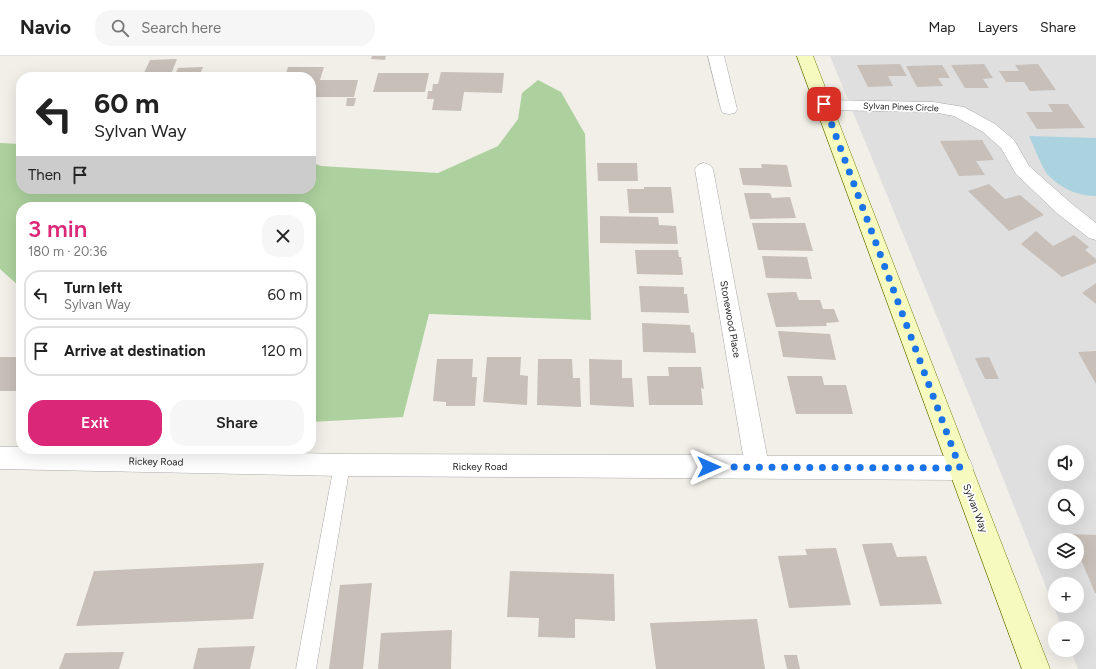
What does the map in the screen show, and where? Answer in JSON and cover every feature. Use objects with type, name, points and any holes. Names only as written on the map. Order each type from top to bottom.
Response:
[{"type":"main road","name":"Sylvan Way","points":[[806,56],[1036,669]]},
{"type":"street","points":[[716,56],[729,109]]},
{"type":"street","name":"Sylvan Pines Circle","points":[[824,104],[933,107],[958,111],[989,128],[1008,144],[1022,170],[1065,209],[1096,233]]},
{"type":"street","name":"Stonewood Place","points":[[704,169],[757,468]]},
{"type":"street","name":"Rickey Road","points":[[0,458],[342,465],[960,468]]},
{"type":"lane","points":[[306,669],[342,465]]},
{"type":"shaded area","points":[[830,56],[1096,56],[1096,669],[1078,669],[1074,657],[1084,657],[1084,621],[1059,621],[1056,613],[1084,613],[1084,577],[1048,577],[1048,592],[1001,473]]},
{"type":"green space","points":[[538,80],[561,92],[585,134],[591,320],[429,314],[403,417],[316,422],[316,202],[16,202],[16,283],[0,269],[0,143],[16,144],[16,194],[316,194],[316,164],[321,166],[438,173],[498,146],[518,119],[522,93]]},
{"type":"water","points":[[1029,136],[1096,138],[1096,196],[1083,195],[1071,191],[1054,181],[1046,173]]},
{"type":"building","points":[[372,56],[386,56],[385,60],[371,59]]},
{"type":"building","points":[[177,59],[172,72],[144,72],[150,60]]},
{"type":"building","points":[[900,64],[907,76],[888,76],[893,86],[868,87],[857,65]]},
{"type":"building","points":[[984,64],[993,78],[983,79],[989,88],[965,88],[951,65]]},
{"type":"building","points":[[1038,64],[1056,90],[1030,91],[1024,82],[1006,82],[999,71],[1019,71],[1015,65]]},
{"type":"building","points":[[942,65],[950,78],[938,78],[943,86],[917,87],[906,66]]},
{"type":"building","points":[[203,67],[201,72],[176,72],[178,68]]},
{"type":"building","points":[[288,67],[324,67],[320,80],[358,80],[354,97],[316,97],[316,72],[286,72]]},
{"type":"building","points":[[441,72],[504,73],[502,93],[464,92],[461,111],[432,110],[434,99],[427,99],[428,91],[432,91],[433,84],[438,84]]},
{"type":"building","points":[[378,73],[429,73],[425,92],[373,92]]},
{"type":"building","points":[[347,98],[356,98],[354,106],[346,106]]},
{"type":"building","points":[[1048,104],[1068,104],[1085,128],[1037,129],[1026,112],[1053,112]]},
{"type":"building","points":[[982,140],[994,160],[976,161],[985,175],[959,176],[940,141]]},
{"type":"building","points":[[597,163],[637,163],[638,181],[598,181]]},
{"type":"building","points":[[761,164],[787,165],[792,187],[743,185],[739,168],[762,168]]},
{"type":"building","points":[[989,184],[1005,199],[1020,195],[1044,215],[1009,231],[968,191]]},
{"type":"building","points":[[644,187],[671,187],[674,213],[629,213],[627,189],[644,189]]},
{"type":"building","points":[[744,193],[770,193],[772,198],[790,197],[796,218],[750,219]]},
{"type":"building","points":[[600,216],[658,217],[659,225],[676,226],[678,244],[600,243]]},
{"type":"building","points":[[752,223],[805,223],[813,251],[758,250]]},
{"type":"building","points":[[1036,231],[1053,246],[1074,235],[1089,247],[1085,250],[1096,259],[1096,263],[1062,277],[1021,244]]},
{"type":"building","points":[[635,250],[678,250],[679,257],[681,257],[683,275],[637,274]]},
{"type":"building","points":[[762,256],[807,257],[812,279],[766,278]]},
{"type":"building","points":[[1096,283],[1096,304],[1082,293]]},
{"type":"building","points":[[639,286],[684,287],[684,294],[687,294],[689,313],[641,312]]},
{"type":"building","points":[[796,292],[799,300],[820,300],[823,309],[834,309],[839,322],[826,323],[827,326],[776,327],[767,293]]},
{"type":"building","points":[[642,323],[690,325],[691,332],[694,333],[696,353],[643,352]]},
{"type":"building","points":[[778,331],[830,334],[836,360],[783,357]]},
{"type":"building","points":[[1096,351],[1096,384],[1078,352]]},
{"type":"building","points":[[0,357],[16,357],[16,391],[0,391]]},
{"type":"building","points":[[487,357],[521,357],[520,375],[528,376],[527,405],[483,402]]},
{"type":"building","points":[[989,357],[999,379],[985,379],[975,358]]},
{"type":"building","points":[[437,359],[473,359],[472,377],[477,377],[475,406],[446,406],[446,402],[433,401]]},
{"type":"building","points":[[538,359],[572,359],[573,378],[580,378],[581,407],[537,405]]},
{"type":"building","points":[[589,359],[622,360],[622,378],[632,378],[634,407],[590,405]]},
{"type":"building","points":[[668,367],[701,367],[704,389],[701,388],[703,405],[649,405],[647,376],[669,376]]},
{"type":"building","points":[[787,376],[822,376],[824,385],[846,385],[853,414],[796,414]]},
{"type":"building","points":[[1084,535],[1096,535],[1095,593],[1084,567]]},
{"type":"building","points":[[892,543],[897,557],[926,556],[942,604],[880,606],[862,544]]},
{"type":"building","points":[[836,548],[851,605],[789,608],[778,556],[807,555],[805,549]]},
{"type":"building","points":[[264,563],[253,619],[76,626],[94,571]]},
{"type":"building","points":[[510,571],[614,574],[615,621],[575,619],[575,638],[538,637],[539,618],[507,617]]},
{"type":"building","points":[[372,583],[363,669],[329,669],[340,585]]},
{"type":"building","points":[[757,619],[765,669],[656,669],[650,623]]},
{"type":"building","points":[[452,630],[451,669],[378,669],[381,633]]},
{"type":"building","points":[[255,646],[250,669],[193,669],[198,648]]},
{"type":"building","points":[[124,652],[119,669],[59,669],[65,653]]},
{"type":"building","points":[[784,655],[797,655],[800,669],[787,669]]},
{"type":"route","points":[[709,467],[960,468],[824,104]]}]
